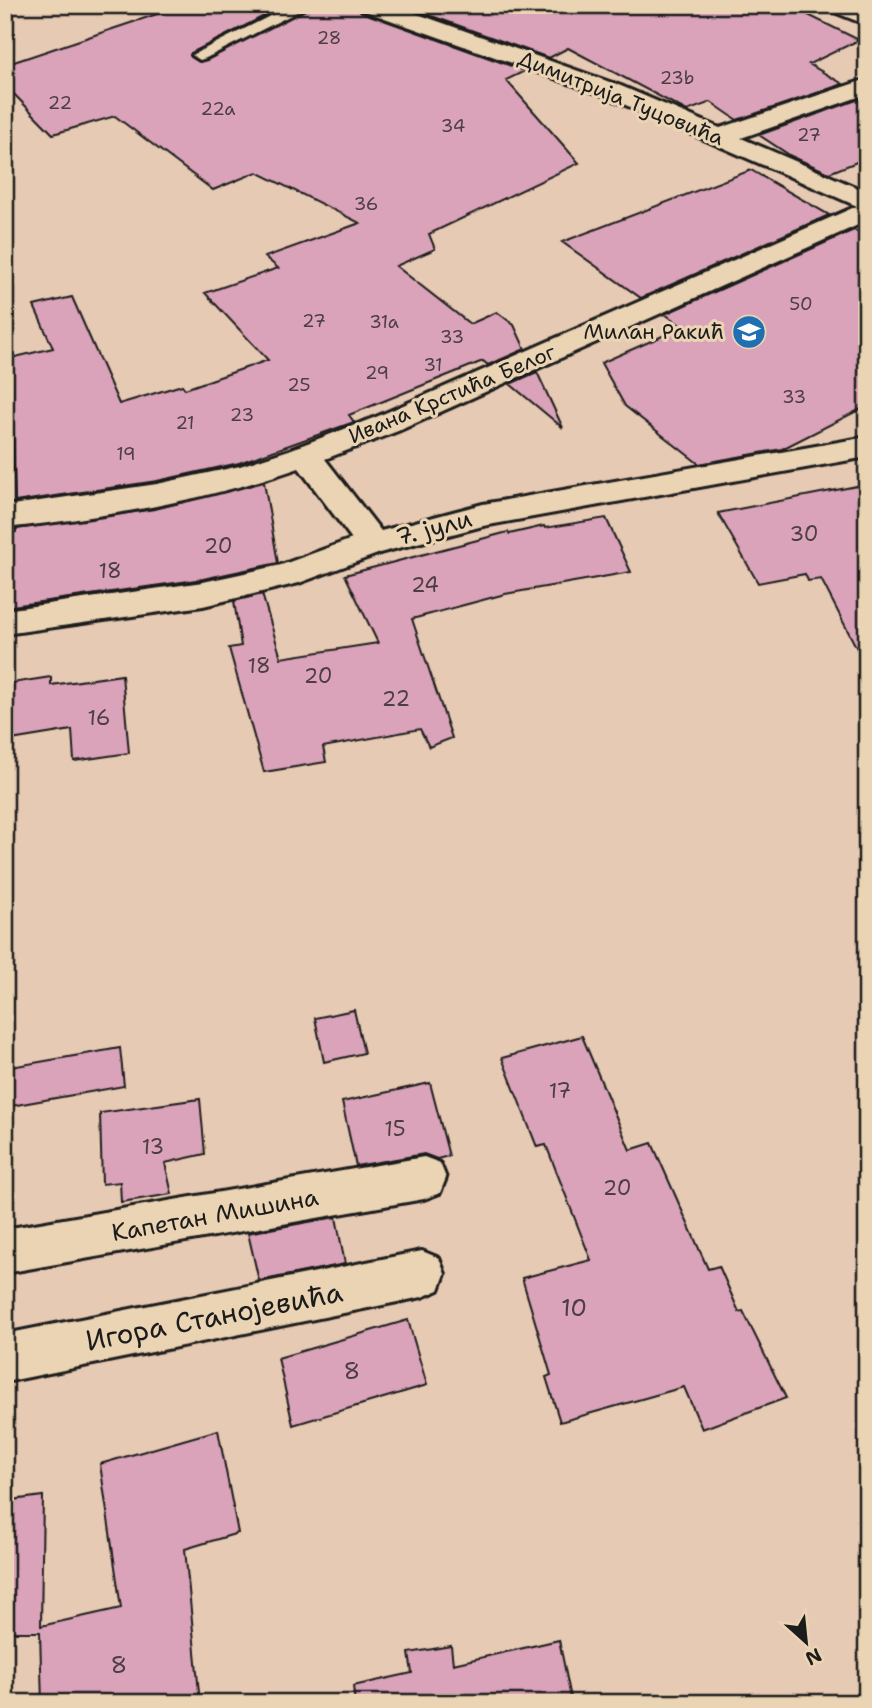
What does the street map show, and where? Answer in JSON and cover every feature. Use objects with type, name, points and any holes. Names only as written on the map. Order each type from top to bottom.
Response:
[{"type":"street","name":"Димитрија Туцовића","points":[[370,5],[546,66],[867,201]]},
{"type":"street","points":[[837,5],[867,18]]},
{"type":"street","points":[[719,137],[867,86]]},
{"type":"street","name":"Ивана Крстића Белог","points":[[5,517],[60,511],[167,492],[246,474],[306,455],[387,424],[867,211]]},
{"type":"street","name":"7. јули","points":[[5,622],[240,587],[287,575],[373,544],[483,515],[867,447]]},
{"type":"street","points":[[306,455],[373,544]]},
{"type":"street","name":"Капетан Мишина","points":[[5,1251],[424,1178]]},
{"type":"street","name":"Игора Станојевића","points":[[5,1358],[422,1274]]},
{"type":"lane","points":[[200,55],[304,5]]},
{"type":"building","points":[[184,5],[286,5],[191,53],[191,57],[199,62],[313,5],[357,5],[361,12],[525,71],[506,80],[579,163],[429,234],[435,249],[396,266],[470,324],[497,312],[514,325],[525,349],[488,365],[483,361],[349,415],[354,422],[239,463],[157,481],[15,502],[11,358],[53,348],[34,306],[72,297],[119,404],[182,385],[185,389],[268,360],[205,293],[278,268],[265,257],[360,223],[257,172],[213,190],[115,116],[53,134],[5,85],[5,65]]},
{"type":"building","points":[[401,5],[788,5],[859,40],[809,64],[843,84],[737,120],[711,102],[687,111],[568,48],[549,58]]},
{"type":"building","points":[[865,97],[867,158],[829,173],[791,156],[759,135]]},
{"type":"building","points":[[751,170],[829,215],[641,298],[562,242]]},
{"type":"building","points":[[854,230],[867,237],[867,406],[782,449],[699,464],[625,406],[601,363],[683,327],[665,314]]},
{"type":"building","points":[[537,372],[563,428],[510,384]]},
{"type":"building","points":[[264,482],[278,563],[203,579],[5,607],[5,535],[16,532],[16,529],[155,509]]},
{"type":"building","points":[[867,484],[867,668],[821,579],[808,581],[805,574],[758,583],[718,513]]},
{"type":"building","points":[[606,518],[631,572],[505,594],[412,619],[452,738],[429,747],[420,729],[323,747],[326,762],[264,772],[229,648],[241,646],[234,601],[262,594],[281,658],[378,643],[345,575],[508,532],[509,534],[544,526],[545,528]]},
{"type":"building","points":[[122,675],[129,753],[74,761],[72,730],[5,741],[5,684],[51,677],[51,685]]},
{"type":"building","points":[[354,1010],[364,1053],[324,1062],[315,1018]]},
{"type":"building","points":[[582,1036],[630,1150],[652,1143],[708,1269],[719,1266],[739,1312],[743,1311],[786,1398],[702,1429],[684,1387],[560,1422],[546,1377],[551,1375],[522,1278],[591,1260],[546,1145],[537,1147],[502,1058]]},
{"type":"building","points":[[120,1048],[124,1086],[5,1107],[5,1068]]},
{"type":"building","points":[[430,1083],[449,1156],[437,1159],[424,1154],[356,1166],[342,1102]]},
{"type":"building","points":[[200,1099],[205,1154],[165,1163],[172,1194],[121,1202],[120,1182],[102,1184],[100,1113]]},
{"type":"building","points":[[336,1217],[345,1264],[259,1281],[248,1233]]},
{"type":"building","points":[[408,1320],[427,1385],[293,1425],[278,1358]]},
{"type":"building","points":[[218,1430],[238,1533],[185,1549],[200,1703],[42,1703],[40,1632],[5,1632],[5,1501],[43,1496],[41,1626],[121,1608],[100,1464]]},
{"type":"building","points":[[559,1640],[572,1703],[355,1703],[353,1686],[412,1673],[409,1653],[451,1646],[453,1664]]},
{"type":"place","name":"Милан Ракић","points":[[749,332]]}]
